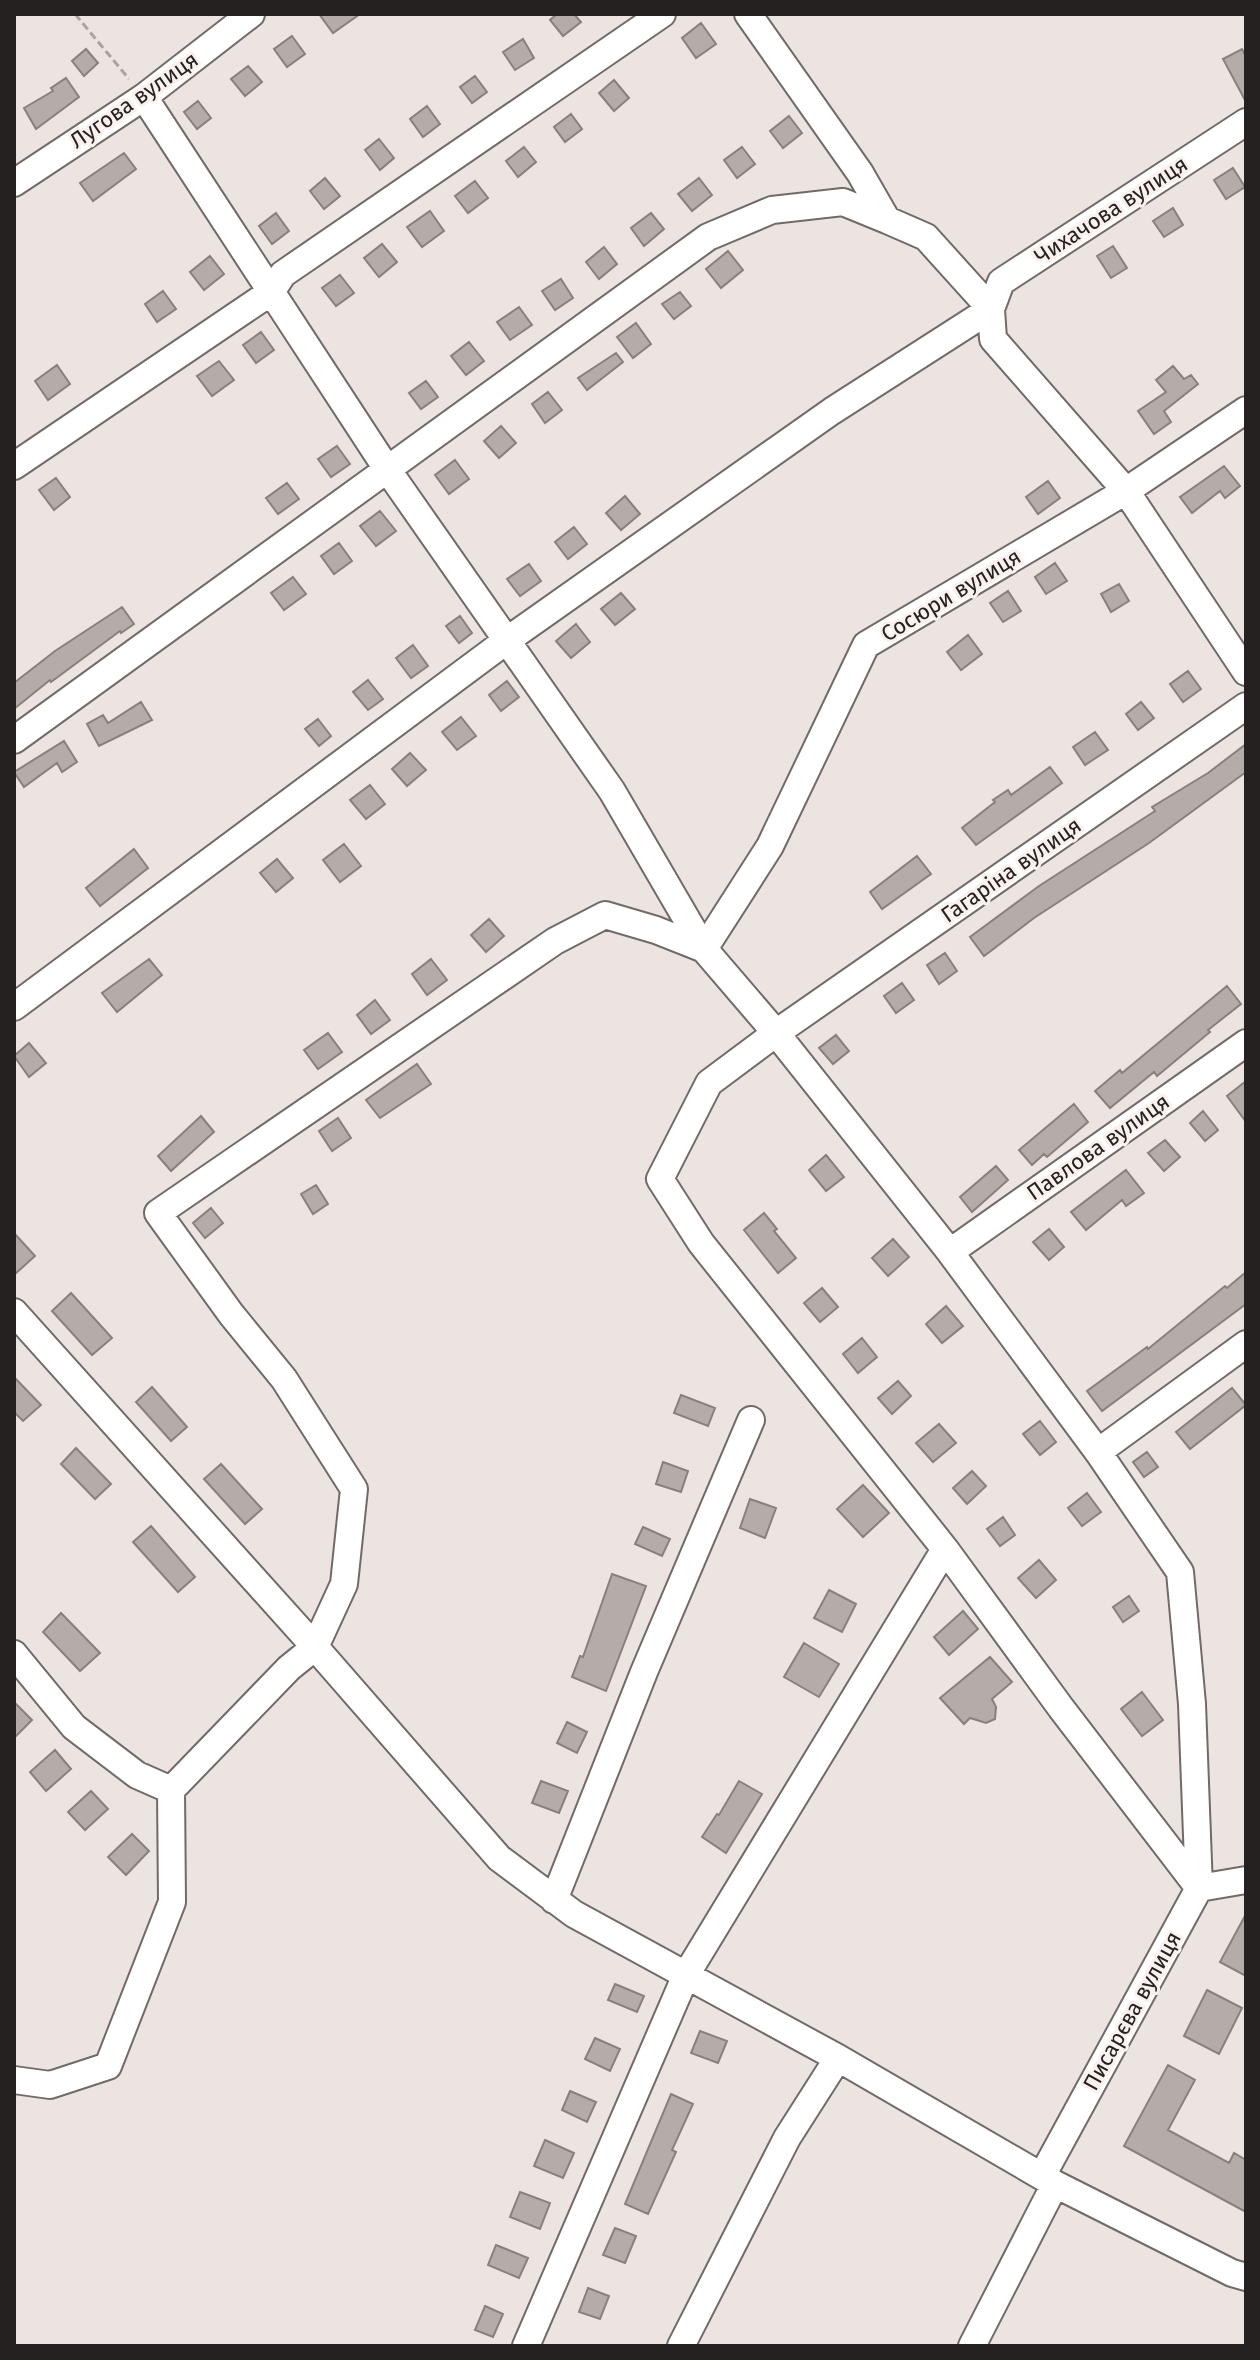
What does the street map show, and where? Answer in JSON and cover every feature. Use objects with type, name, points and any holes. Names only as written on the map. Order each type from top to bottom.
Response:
[{"type":"street","name":"Лугова вулиця","points":[[14,183],[144,97],[251,14]]},
{"type":"street","points":[[14,466],[271,292],[283,274],[662,14]]},
{"type":"street","points":[[748,14],[852,162],[887,220]]},
{"type":"street","points":[[144,97],[387,469],[612,791],[704,949],[776,1033],[950,1252],[1098,1452],[1180,1572],[1192,1704],[1199,1888]]},
{"type":"street","name":"Чихачова вулиця","points":[[991,309],[1001,282],[1246,122]]},
{"type":"street","points":[[14,740],[708,237],[772,210],[843,202],[926,237],[991,309],[993,339],[1126,491],[1246,672]]},
{"type":"street","points":[[14,1007],[506,641],[832,411],[991,309]]},
{"type":"street","name":"Сосюри вулиця","points":[[704,949],[770,846],[866,645],[1126,491],[1246,410]]},
{"type":"street","name":"Гагаріна вулиця","points":[[945,1549],[701,1243],[660,1179],[709,1083],[776,1033],[1246,706]]},
{"type":"street","points":[[14,2080],[50,2085],[108,2066],[172,1902],[171,1790],[289,1668],[315,1647],[344,1584],[354,1489],[284,1379],[231,1314],[158,1213],[555,941],[605,915],[704,949]]},
{"type":"street","name":"Павлова вулиця","points":[[950,1252],[1246,1043]]},
{"type":"street","points":[[14,1312],[315,1647],[499,1858],[574,1914],[838,2058],[1048,2180],[1232,2273],[1246,2277]]},
{"type":"street","points":[[1098,1452],[1246,1344]]},
{"type":"street","points":[[554,1900],[644,1672],[751,1420]]},
{"type":"street","points":[[526,2346],[686,1975],[945,1549],[1061,1708],[1199,1888]]},
{"type":"street","points":[[14,1654],[74,1727],[137,1775],[171,1790]]},
{"type":"street","points":[[1199,1888],[1246,1880]]},
{"type":"street","name":"Писарєва вулиця","points":[[972,2346],[1048,2180],[1199,1888]]},
{"type":"street","points":[[681,2346],[787,2138],[838,2058]]},
{"type":"path","points":[[75,14],[144,97]]},
{"type":"building","points":[[319,14],[360,14],[333,33]]},
{"type":"building","points":[[557,14],[574,14],[581,22],[563,36],[550,20]]},
{"type":"building","points":[[701,23],[716,44],[696,58],[682,38]]},
{"type":"building","points":[[292,36],[305,54],[287,67],[274,49]]},
{"type":"building","points":[[523,39],[534,58],[515,70],[503,52]]},
{"type":"building","points":[[86,49],[98,63],[84,76],[72,61]]},
{"type":"building","points":[[1242,49],[1246,57],[1246,102],[1223,59]]},
{"type":"building","points":[[248,66],[262,82],[245,96],[231,79]]},
{"type":"building","points":[[475,76],[487,92],[472,103],[460,87]]},
{"type":"building","points":[[66,78],[79,97],[36,129],[24,108],[53,91],[51,88]]},
{"type":"building","points":[[614,80],[629,98],[614,111],[599,93]]},
{"type":"building","points":[[198,101],[211,118],[197,129],[184,112]]},
{"type":"building","points":[[427,106],[440,124],[423,137],[410,119]]},
{"type":"building","points":[[571,114],[582,129],[565,142],[554,127]]},
{"type":"building","points":[[789,116],[802,133],[783,148],[770,131]]},
{"type":"building","points":[[379,139],[394,158],[380,170],[365,150]]},
{"type":"building","points":[[524,147],[536,162],[518,177],[506,161]]},
{"type":"building","points":[[742,147],[755,164],[737,178],[724,160]]},
{"type":"building","points":[[124,153],[136,169],[93,201],[80,183]]},
{"type":"building","points":[[1233,168],[1245,187],[1226,199],[1214,180]]},
{"type":"building","points":[[325,178],[340,196],[324,209],[310,191]]},
{"type":"building","points":[[699,178],[712,195],[692,211],[678,194]]},
{"type":"building","points":[[475,181],[488,198],[468,213],[455,196]]},
{"type":"building","points":[[1173,208],[1183,225],[1164,237],[1153,221]]},
{"type":"building","points":[[430,211],[444,231],[422,247],[407,227]]},
{"type":"building","points":[[276,213],[289,231],[272,244],[259,226]]},
{"type":"building","points":[[651,213],[664,229],[644,246],[631,228]]},
{"type":"building","points":[[382,244],[397,262],[379,277],[364,258]]},
{"type":"building","points":[[1113,246],[1127,268],[1111,278],[1097,256]]},
{"type":"building","points":[[604,247],[617,264],[599,279],[586,262]]},
{"type":"building","points":[[728,251],[743,270],[721,288],[706,269]]},
{"type":"building","points":[[210,256],[224,274],[204,290],[190,272]]},
{"type":"building","points":[[340,275],[354,293],[336,306],[322,288]]},
{"type":"building","points":[[561,279],[573,298],[555,310],[542,291]]},
{"type":"building","points":[[163,291],[176,309],[157,322],[145,304]]},
{"type":"building","points":[[680,292],[691,306],[674,319],[662,304]]},
{"type":"building","points":[[519,307],[532,325],[510,340],[497,322]]},
{"type":"building","points":[[636,323],[651,344],[633,358],[617,337]]},
{"type":"building","points":[[261,332],[274,350],[256,363],[243,345]]},
{"type":"building","points":[[469,342],[484,361],[466,375],[451,356]]},
{"type":"building","points":[[616,353],[623,362],[587,390],[578,378]]},
{"type":"building","points":[[219,361],[234,380],[212,396],[197,376]]},
{"type":"building","points":[[57,365],[70,384],[48,400],[35,381]]},
{"type":"building","points":[[1173,366],[1184,379],[1191,375],[1198,384],[1164,411],[1171,422],[1154,434],[1138,411],[1166,392],[1156,380]]},
{"type":"building","points":[[426,381],[438,397],[421,409],[409,393]]},
{"type":"building","points":[[548,392],[562,410],[545,423],[532,404]]},
{"type":"building","points":[[501,426],[516,443],[499,458],[484,441]]},
{"type":"building","points":[[337,446],[350,464],[331,477],[318,459]]},
{"type":"building","points":[[455,460],[469,479],[449,494],[435,475]]},
{"type":"building","points":[[1224,466],[1240,486],[1225,498],[1220,491],[1192,513],[1180,497]]},
{"type":"building","points":[[56,478],[70,497],[54,510],[39,490]]},
{"type":"building","points":[[1048,481],[1060,498],[1038,514],[1026,497]]},
{"type":"building","points":[[287,483],[299,499],[278,514],[266,498]]},
{"type":"building","points":[[625,496],[640,514],[621,530],[606,513]]},
{"type":"building","points":[[380,511],[396,531],[376,546],[360,526]]},
{"type":"building","points":[[574,527],[587,544],[568,559],[555,542]]},
{"type":"building","points":[[339,543],[352,561],[334,574],[321,556]]},
{"type":"building","points":[[1055,563],[1067,581],[1046,594],[1035,577]]},
{"type":"building","points":[[529,564],[541,581],[520,596],[507,579]]},
{"type":"building","points":[[293,577],[306,594],[284,610],[271,593]]},
{"type":"building","points":[[1119,584],[1129,601],[1111,612],[1101,594]]},
{"type":"building","points":[[1008,591],[1021,611],[1003,622],[990,603]]},
{"type":"building","points":[[621,593],[635,609],[615,625],[601,609]]},
{"type":"building","points":[[122,607],[134,624],[50,680],[14,709],[14,683],[55,651]]},
{"type":"building","points":[[460,616],[472,633],[459,643],[446,626]]},
{"type":"building","points":[[576,624],[590,642],[571,658],[556,641]]},
{"type":"building","points":[[968,635],[982,654],[961,670],[947,652]]},
{"type":"building","points":[[413,645],[428,666],[411,678],[396,658]]},
{"type":"building","points":[[1188,671],[1201,689],[1183,702],[1170,684]]},
{"type":"building","points":[[368,680],[383,699],[368,710],[353,692]]},
{"type":"building","points":[[507,681],[519,697],[501,711],[489,695]]},
{"type":"building","points":[[141,702],[152,720],[99,746],[87,724],[103,715],[108,723]]},
{"type":"building","points":[[1141,702],[1154,718],[1138,730],[1126,714]]},
{"type":"building","points":[[461,717],[476,736],[457,750],[442,732]]},
{"type":"building","points":[[318,719],[331,736],[319,746],[305,729]]},
{"type":"building","points":[[1095,732],[1108,750],[1085,765],[1073,747]]},
{"type":"building","points":[[64,741],[77,762],[62,772],[57,763],[24,787],[14,772]]},
{"type":"building","points":[[1246,744],[1246,772],[984,956],[970,937],[1039,886],[1155,811],[1152,807],[1208,773]]},
{"type":"building","points":[[410,753],[426,770],[407,786],[392,769]]},
{"type":"building","points":[[1050,767],[1062,783],[976,845],[962,828],[995,802],[993,800],[1008,790],[1011,795]]},
{"type":"building","points":[[370,785],[385,804],[366,819],[350,800]]},
{"type":"building","points":[[344,844],[361,866],[340,882],[323,860]]},
{"type":"building","points":[[134,849],[148,868],[100,906],[86,888]]},
{"type":"building","points":[[917,856],[931,874],[882,909],[870,892]]},
{"type":"building","points":[[277,859],[293,878],[276,892],[260,873]]},
{"type":"building","points":[[489,919],[504,936],[486,952],[471,935]]},
{"type":"building","points":[[945,953],[957,971],[939,984],[927,965]]},
{"type":"building","points":[[149,959],[162,975],[117,1012],[102,993]]},
{"type":"building","points":[[431,959],[447,980],[427,995],[412,974]]},
{"type":"building","points":[[902,983],[914,1000],[896,1013],[884,996]]},
{"type":"building","points":[[1227,986],[1241,1004],[1157,1076],[1154,1072],[1110,1108],[1095,1091],[1120,1070],[1122,1073]]},
{"type":"building","points":[[375,1000],[390,1020],[371,1034],[357,1015]]},
{"type":"building","points":[[328,1033],[342,1052],[318,1069],[304,1050]]},
{"type":"building","points":[[836,1035],[849,1051],[833,1064],[819,1048]]},
{"type":"building","points":[[29,1043],[46,1063],[29,1077],[14,1056]]},
{"type":"building","points":[[417,1064],[431,1084],[380,1118],[366,1100]]},
{"type":"building","points":[[1246,1081],[1246,1122],[1227,1096]]},
{"type":"building","points":[[1074,1104],[1088,1122],[1047,1157],[1044,1154],[1032,1165],[1019,1150]]},
{"type":"building","points":[[1203,1111],[1218,1130],[1205,1141],[1190,1123]]},
{"type":"building","points":[[201,1116],[214,1132],[171,1171],[158,1156]]},
{"type":"building","points":[[338,1118],[351,1138],[332,1151],[319,1131]]},
{"type":"building","points":[[1165,1140],[1180,1157],[1164,1171],[1148,1153]]},
{"type":"building","points":[[826,1155],[844,1177],[826,1191],[809,1170]]},
{"type":"building","points":[[996,1166],[1008,1180],[972,1212],[960,1197]]},
{"type":"building","points":[[1126,1170],[1144,1193],[1126,1206],[1122,1200],[1086,1230],[1071,1212]]},
{"type":"building","points":[[316,1185],[328,1204],[313,1214],[301,1194]]},
{"type":"building","points":[[211,1208],[223,1223],[205,1238],[193,1223]]},
{"type":"building","points":[[764,1213],[796,1258],[778,1273],[744,1230]]},
{"type":"building","points":[[1049,1229],[1064,1247],[1049,1260],[1033,1242]]},
{"type":"building","points":[[14,1233],[35,1256],[14,1275]]},
{"type":"building","points":[[893,1239],[909,1257],[888,1276],[872,1258]]},
{"type":"building","points":[[1246,1272],[1246,1304],[1102,1411],[1087,1391],[1148,1349]]},
{"type":"building","points":[[822,1288],[838,1307],[820,1322],[804,1303]]},
{"type":"building","points":[[71,1293],[112,1338],[92,1355],[52,1311]]},
{"type":"building","points":[[946,1306],[963,1326],[942,1343],[926,1324]]},
{"type":"building","points":[[862,1338],[877,1357],[858,1373],[843,1354]]},
{"type":"building","points":[[14,1377],[41,1405],[23,1421],[14,1412]]},
{"type":"building","points":[[898,1381],[911,1396],[892,1414],[878,1398]]},
{"type":"building","points":[[152,1387],[187,1427],[171,1441],[136,1402]]},
{"type":"building","points":[[1232,1388],[1246,1405],[1190,1449],[1176,1432]]},
{"type":"building","points":[[681,1395],[715,1408],[708,1426],[674,1413]]},
{"type":"building","points":[[1040,1421],[1056,1442],[1040,1455],[1023,1434]]},
{"type":"building","points":[[939,1424],[956,1443],[933,1462],[916,1443]]},
{"type":"building","points":[[76,1448],[111,1484],[95,1499],[61,1464]]},
{"type":"building","points":[[1147,1452],[1158,1467],[1144,1477],[1133,1462]]},
{"type":"building","points":[[663,1462],[688,1471],[681,1492],[656,1484]]},
{"type":"building","points":[[221,1464],[262,1509],[245,1524],[204,1479]]},
{"type":"building","points":[[972,1471],[986,1486],[967,1504],[953,1488]]},
{"type":"building","points":[[863,1485],[889,1513],[863,1537],[837,1509]]},
{"type":"building","points":[[1087,1493],[1101,1512],[1082,1526],[1068,1508]]},
{"type":"building","points":[[750,1499],[776,1508],[765,1538],[740,1528]]},
{"type":"building","points":[[1003,1517],[1015,1535],[1000,1546],[987,1529]]},
{"type":"building","points":[[151,1526],[195,1577],[178,1592],[133,1542]]},
{"type":"building","points":[[643,1527],[670,1539],[662,1556],[635,1544]]},
{"type":"building","points":[[1039,1560],[1056,1580],[1036,1598],[1018,1578]]},
{"type":"building","points":[[612,1574],[646,1586],[606,1691],[572,1677],[580,1656],[583,1657]]},
{"type":"building","points":[[829,1590],[856,1604],[842,1632],[814,1618]]},
{"type":"building","points":[[1129,1596],[1139,1611],[1123,1622],[1113,1607]]},
{"type":"building","points":[[963,1611],[978,1629],[949,1655],[934,1637]]},
{"type":"building","points":[[61,1613],[100,1653],[80,1671],[43,1632]]},
{"type":"building","points":[[804,1643],[839,1664],[819,1697],[784,1677]]},
{"type":"building","points":[[990,1657],[1012,1682],[992,1699],[996,1707],[995,1719],[986,1723],[970,1718],[964,1724],[940,1698]]},
{"type":"building","points":[[1142,1692],[1163,1720],[1142,1736],[1121,1709]]},
{"type":"building","points":[[14,1702],[32,1720],[14,1738]]},
{"type":"building","points":[[567,1722],[587,1732],[577,1753],[557,1743]]},
{"type":"building","points":[[55,1750],[71,1769],[46,1791],[30,1772]]},
{"type":"building","points":[[541,1781],[568,1791],[559,1813],[532,1803]]},
{"type":"building","points":[[739,1781],[762,1794],[726,1853],[702,1837]]},
{"type":"building","points":[[91,1791],[108,1809],[85,1830],[68,1812]]},
{"type":"building","points":[[132,1834],[149,1851],[126,1875],[108,1857]]},
{"type":"building","points":[[1246,1914],[1246,1976],[1220,1962]]},
{"type":"building","points":[[615,1984],[644,1996],[637,2012],[608,2000]]},
{"type":"building","points":[[1207,1990],[1242,2008],[1219,2054],[1184,2036]]},
{"type":"building","points":[[700,2031],[727,2041],[718,2063],[691,2053]]},
{"type":"building","points":[[595,2038],[620,2049],[610,2071],[585,2059]]},
{"type":"building","points":[[1168,2065],[1195,2080],[1168,2130],[1229,2163],[1234,2153],[1246,2160],[1246,2212],[1124,2146]]},
{"type":"building","points":[[570,2091],[596,2102],[587,2122],[562,2110]]},
{"type":"building","points":[[671,2094],[693,2104],[672,2150],[676,2152],[648,2214],[625,2204]]},
{"type":"building","points":[[545,2140],[574,2153],[563,2178],[534,2166]]},
{"type":"building","points":[[520,2192],[550,2203],[540,2229],[510,2217]]},
{"type":"building","points":[[615,2228],[636,2236],[625,2263],[603,2255]]},
{"type":"building","points":[[496,2245],[528,2258],[519,2278],[488,2265]]},
{"type":"building","points":[[588,2288],[609,2296],[600,2319],[579,2312]]},
{"type":"building","points":[[485,2306],[503,2314],[493,2337],[475,2330]]}]
